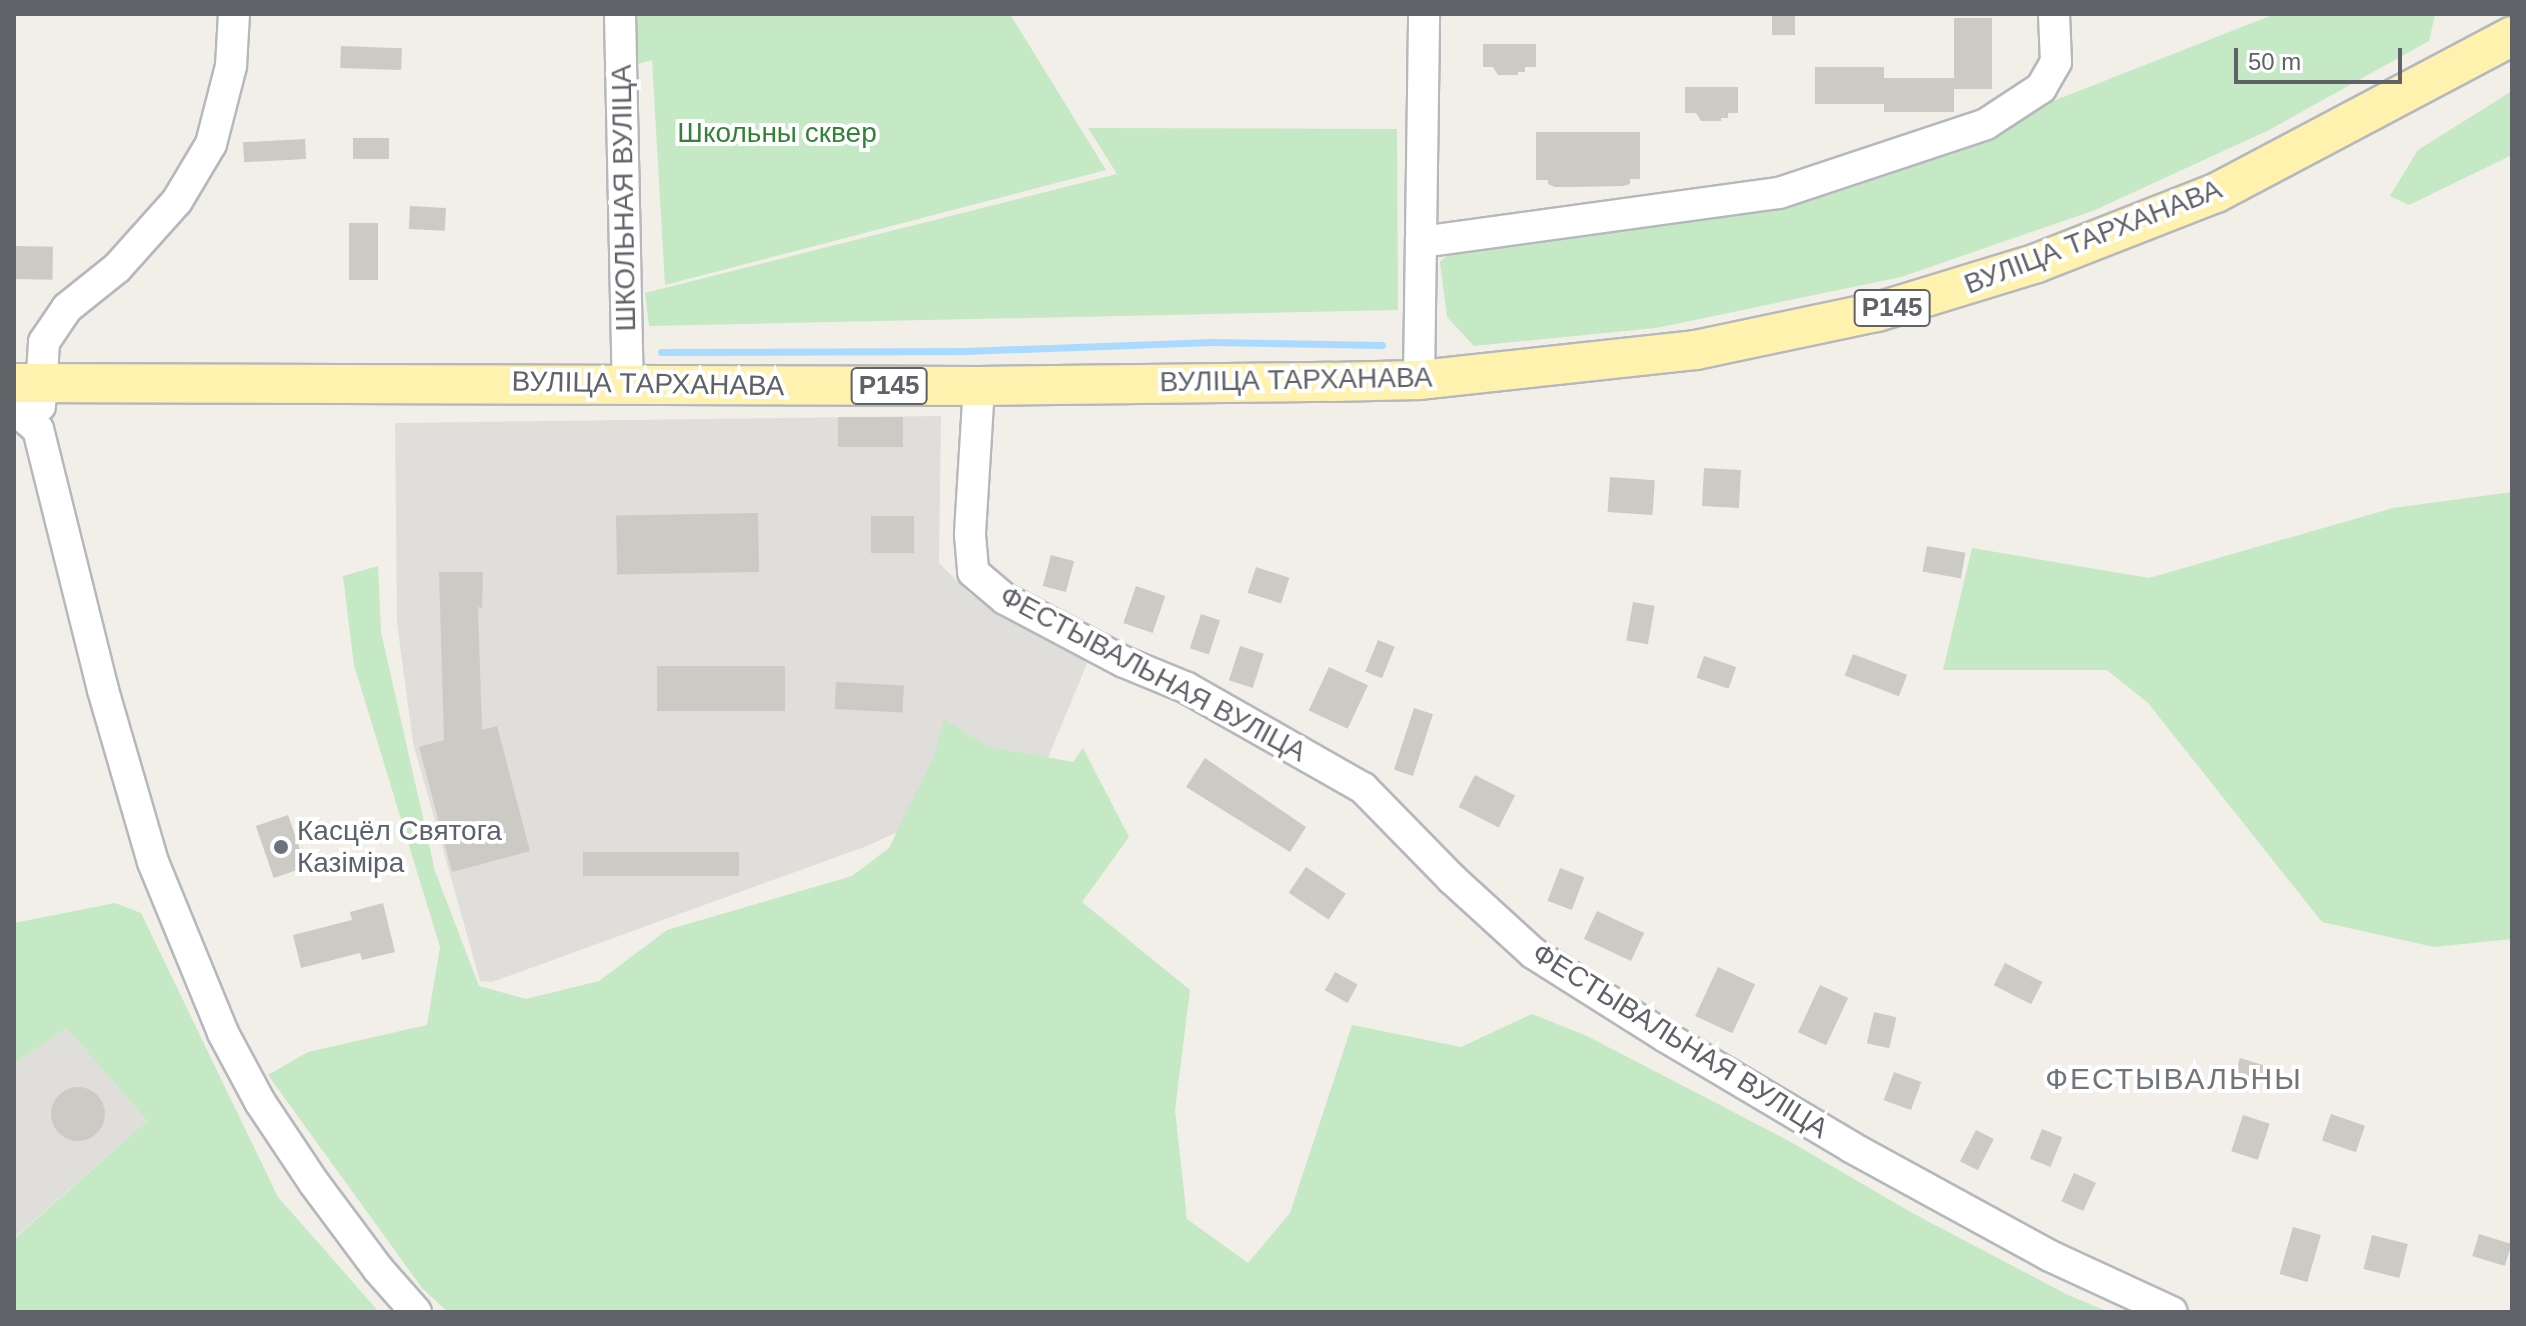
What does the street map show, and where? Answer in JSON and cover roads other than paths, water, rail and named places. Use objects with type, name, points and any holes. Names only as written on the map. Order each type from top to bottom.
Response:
[{"type":"main road","name":"ВУЛІЦА ТАРХАНАВА","points":[[28,382],[628,382],[979,386],[1419,380],[1549,368],[1732,344],[1877,312],[2037,263],[2216,193],[2512,36]]},
{"type":"street","points":[[234,14],[231,66],[211,144],[177,201],[117,268],[67,308],[44,342],[28,382],[103,690],[144,832],[223,1033],[260,1102],[314,1183],[378,1269],[416,1312]]},
{"type":"street","name":"ШКОЛЬНАЯ ВУЛІЦА","points":[[620,14],[628,382]]},
{"type":"street","points":[[1419,380],[1424,14]]},
{"type":"street","points":[[1421,242],[1779,193],[1986,124],[2041,88],[2056,62],[2054,14]]},
{"type":"street","name":"ФЕСТЫВАЛЬНАЯ ВУЛІЦА","points":[[979,386],[970,535],[973,572],[1005,599],[1124,662],[1187,688],[1363,788],[1452,879],[1533,953],[1666,1037],[1851,1147],[2050,1256],[2172,1312]]},
{"type":"street","points":[[14,409],[38,429]]},
{"type":"waterway","points":[[661,352],[965,351],[1212,342],[1382,345]]},
{"type":"place","name":"Касцёл Святога Казіміра","points":[[281,847]]},
{"type":"district","name":"ФЕСТЫВАЛЬНЫ","points":[[2174,1079]]},
{"type":"park label","name":"Школьны сквер","points":[[777,133]]}]
